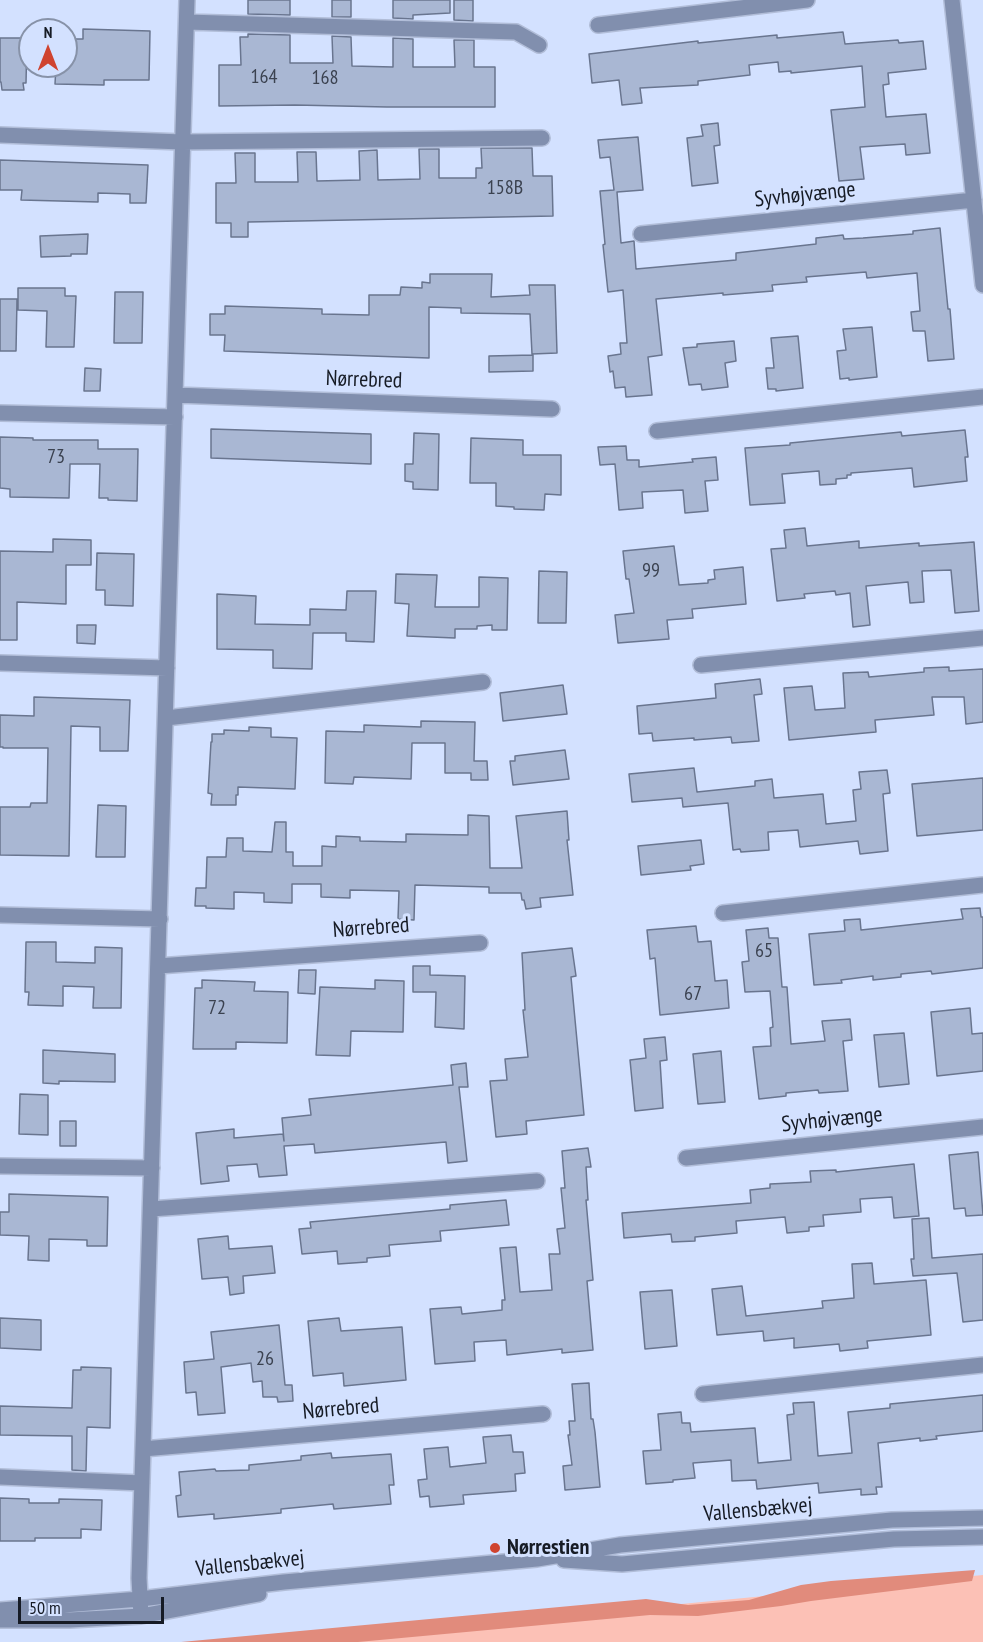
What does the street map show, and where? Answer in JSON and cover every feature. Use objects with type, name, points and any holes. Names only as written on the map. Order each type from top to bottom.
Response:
[{"type":"street","points":[[141,1616],[139,1578],[187,0]]},
{"type":"street","points":[[598,25],[807,0]]},
{"type":"street","points":[[952,0],[983,285]]},
{"type":"street","points":[[187,22],[516,32],[539,45]]},
{"type":"street","points":[[0,135],[182,142],[542,138]]},
{"type":"street","name":"Syvhøjvænge","points":[[641,234],[974,200]]},
{"type":"street","name":"Nørrebred","points":[[175,395],[552,409]]},
{"type":"street","points":[[657,431],[983,397]]},
{"type":"street","points":[[0,413],[175,417]]},
{"type":"street","points":[[702,665],[983,638]]},
{"type":"street","points":[[0,663],[167,668]]},
{"type":"street","points":[[166,718],[483,682]]},
{"type":"street","points":[[723,913],[983,885]]},
{"type":"street","points":[[0,915],[160,919]]},
{"type":"street","name":"Nørrebred","points":[[158,966],[480,943]]},
{"type":"street","name":"Syvhøjvænge","points":[[687,1158],[983,1127]]},
{"type":"street","points":[[0,1166],[152,1168]]},
{"type":"street","points":[[151,1209],[537,1181]]},
{"type":"street","points":[[703,1394],[983,1365]]},
{"type":"street","name":"Nørrebred","points":[[144,1449],[543,1414]]},
{"type":"street","points":[[0,1477],[142,1483]]},
{"type":"street","name":"Vallensbækvej","points":[[0,1610],[140,1599],[284,1582],[537,1558],[632,1544],[892,1520],[983,1518]]},
{"type":"street","name":"Vallensbækvej","points":[[537,1558],[622,1564],[894,1539],[983,1537]]},
{"type":"street","name":"Vallensbækvej","points":[[0,1620],[70,1620],[141,1616],[362,1575]]},
{"type":"shaded area","points":[[975,1570],[972,1581],[698,1616],[650,1615],[358,1642],[181,1642],[646,1599],[688,1605],[749,1600],[801,1585],[831,1581]]},
{"type":"shaded area","points":[[983,1575],[983,1642],[286,1642]]},
{"type":"building","points":[[248,0],[290,0],[290,15],[248,14]]},
{"type":"building","points":[[332,0],[351,0],[351,17],[332,17]]},
{"type":"building","points":[[393,0],[450,0],[450,13],[413,15],[413,19],[393,18]]},
{"type":"building","points":[[454,0],[473,0],[473,21],[454,20]]},
{"type":"building","points":[[83,29],[150,31],[149,80],[104,80],[104,85],[55,84],[55,78],[78,78],[78,39],[83,39]]},
{"type":"building","points":[[843,32],[845,44],[898,40],[899,43],[923,41],[926,69],[888,73],[889,84],[883,85],[886,117],[926,114],[930,153],[906,155],[905,144],[860,147],[864,179],[839,181],[831,110],[865,107],[862,66],[791,73],[791,71],[779,72],[778,62],[749,65],[750,75],[698,81],[698,85],[640,88],[642,103],[622,105],[619,80],[592,83],[589,54],[698,41],[698,43],[777,35],[777,38]]},
{"type":"building","points":[[248,34],[290,35],[290,63],[333,63],[332,36],[351,37],[352,66],[393,67],[393,38],[413,39],[413,67],[455,67],[454,40],[474,40],[474,67],[495,67],[495,107],[219,106],[219,65],[241,65],[240,37],[248,37]]},
{"type":"building","points":[[0,38],[18,38],[18,78],[26,78],[26,83],[23,83],[24,90],[2,90]]},
{"type":"building","points":[[718,123],[720,145],[714,146],[718,183],[692,186],[687,138],[703,136],[701,125]]},
{"type":"building","points":[[638,137],[643,190],[617,192],[621,243],[634,241],[636,269],[736,260],[736,253],[816,244],[816,238],[843,235],[844,239],[913,234],[913,231],[940,228],[954,359],[928,361],[925,331],[913,331],[911,312],[920,311],[917,273],[867,278],[866,272],[806,277],[807,282],[772,285],[773,291],[656,299],[662,355],[648,357],[652,395],[626,397],[625,387],[615,388],[608,356],[621,354],[620,343],[627,343],[623,290],[608,292],[600,191],[614,190],[610,157],[600,158],[598,140]]},
{"type":"building","points":[[481,148],[532,148],[533,176],[552,176],[553,216],[248,222],[248,237],[231,237],[231,223],[216,223],[216,183],[236,183],[235,153],[255,153],[255,182],[298,182],[297,152],[316,152],[317,181],[360,180],[359,151],[377,150],[378,180],[420,179],[419,149],[439,149],[439,178],[476,178],[476,168],[482,168]]},
{"type":"building","points":[[0,160],[148,165],[146,203],[130,203],[130,194],[98,193],[98,202],[21,200],[22,190],[0,190]]},
{"type":"building","points":[[88,234],[87,254],[41,257],[40,236]]},
{"type":"building","points":[[430,274],[492,274],[491,297],[530,295],[529,285],[555,285],[557,353],[532,354],[530,314],[461,313],[461,308],[429,307],[429,358],[224,351],[225,335],[210,335],[210,314],[225,314],[225,306],[322,309],[322,314],[369,315],[369,295],[400,295],[401,287],[422,288],[422,282],[430,283]]},
{"type":"building","points":[[18,288],[65,288],[65,296],[76,296],[74,347],[46,347],[47,311],[18,310]]},
{"type":"building","points":[[115,292],[143,292],[142,343],[114,343]]},
{"type":"building","points":[[0,299],[17,299],[16,351],[0,351]]},
{"type":"building","points":[[872,327],[877,377],[840,379],[837,351],[846,350],[843,329]]},
{"type":"building","points":[[798,336],[803,388],[776,391],[776,389],[768,389],[766,368],[774,368],[771,338]]},
{"type":"building","points":[[734,341],[736,361],[725,363],[728,387],[702,390],[701,384],[689,385],[683,348],[697,347],[697,344]]},
{"type":"building","points":[[533,355],[533,371],[489,372],[489,356]]},
{"type":"building","points":[[85,368],[101,369],[100,391],[84,391]]},
{"type":"building","points":[[211,429],[371,434],[371,464],[211,458]]},
{"type":"building","points":[[965,430],[968,457],[965,457],[967,481],[914,487],[912,468],[851,473],[847,475],[847,478],[836,479],[836,484],[820,485],[819,471],[782,474],[785,503],[750,505],[745,448],[901,432],[902,436]]},
{"type":"building","points":[[414,433],[439,434],[438,490],[413,489],[413,482],[405,481],[405,464],[413,464]]},
{"type":"building","points":[[0,437],[33,438],[33,440],[98,440],[98,449],[138,449],[137,501],[99,498],[100,464],[70,464],[69,498],[10,497],[10,489],[0,488]]},
{"type":"building","points":[[471,438],[523,440],[523,455],[561,455],[561,495],[545,494],[544,510],[496,506],[496,483],[470,483]]},
{"type":"building","points":[[626,446],[627,460],[639,460],[639,467],[693,462],[692,459],[716,457],[718,480],[705,481],[708,511],[685,513],[683,490],[642,492],[643,508],[619,510],[615,464],[600,465],[598,447]]},
{"type":"building","points":[[805,528],[807,546],[859,541],[859,548],[919,543],[919,546],[974,542],[979,611],[955,613],[951,570],[922,571],[924,602],[910,603],[908,582],[866,586],[870,625],[853,627],[850,593],[836,595],[835,591],[804,594],[805,598],[777,601],[771,549],[786,548],[784,530]]},
{"type":"building","points":[[53,539],[91,540],[91,565],[66,565],[66,604],[17,602],[17,640],[0,640],[0,551],[53,552]]},
{"type":"building","points":[[674,546],[679,585],[708,583],[708,580],[715,579],[714,570],[743,567],[746,604],[692,609],[693,618],[667,620],[669,639],[618,643],[615,615],[634,613],[629,579],[626,579],[623,551]]},
{"type":"building","points":[[97,553],[134,554],[133,606],[105,605],[105,590],[96,590]]},
{"type":"building","points":[[539,571],[567,572],[566,623],[538,623]]},
{"type":"building","points":[[396,574],[437,575],[435,607],[479,607],[479,577],[508,578],[507,630],[492,630],[492,625],[477,626],[477,629],[455,629],[455,638],[407,636],[409,604],[395,603]]},
{"type":"building","points":[[347,591],[376,591],[374,642],[346,641],[346,633],[313,633],[312,669],[273,668],[273,650],[217,649],[217,594],[256,596],[255,624],[310,625],[310,609],[346,610]]},
{"type":"building","points":[[77,625],[96,625],[95,644],[77,643]]},
{"type":"building","points":[[949,667],[949,671],[983,669],[983,722],[966,724],[964,697],[932,697],[934,715],[875,720],[876,732],[789,740],[784,688],[812,686],[815,710],[845,708],[843,673],[868,672],[869,677],[924,672],[924,668]]},
{"type":"building","points":[[760,679],[762,694],[754,695],[759,741],[732,743],[731,737],[653,741],[652,733],[639,734],[637,706],[716,698],[715,684]]},
{"type":"building","points":[[563,685],[567,714],[503,721],[500,693]]},
{"type":"building","points":[[34,697],[130,700],[128,751],[100,751],[100,727],[71,726],[69,856],[0,855],[0,807],[30,807],[31,803],[47,803],[48,748],[0,747],[0,715],[34,716]]},
{"type":"building","points":[[421,721],[475,722],[474,761],[487,761],[488,780],[471,780],[471,773],[445,773],[445,743],[412,743],[411,779],[354,777],[353,784],[325,783],[326,731],[364,732],[364,725],[421,727]]},
{"type":"building","points":[[249,727],[271,728],[271,737],[297,738],[295,789],[238,787],[236,805],[211,805],[212,794],[208,793],[212,734],[224,734],[224,730],[249,731]]},
{"type":"building","points":[[565,750],[569,779],[513,785],[510,761],[515,761],[515,756]]},
{"type":"building","points":[[694,768],[697,792],[755,786],[755,781],[772,779],[774,798],[823,794],[826,824],[856,821],[853,790],[861,789],[859,772],[887,770],[890,793],[883,794],[888,851],[860,854],[858,841],[800,847],[798,830],[768,832],[769,850],[741,852],[740,849],[733,850],[728,803],[683,807],[682,798],[632,802],[629,774]]},
{"type":"building","points":[[983,778],[983,830],[917,836],[912,784]]},
{"type":"building","points":[[98,805],[126,806],[125,857],[96,857]]},
{"type":"building","points":[[567,811],[569,840],[567,840],[573,895],[540,898],[541,907],[526,909],[521,893],[489,893],[489,887],[415,885],[414,920],[398,919],[399,891],[350,890],[350,898],[321,897],[321,884],[292,884],[292,903],[264,902],[264,893],[234,892],[234,909],[195,906],[196,888],[206,888],[207,857],[226,857],[227,838],[243,838],[243,851],[272,852],[275,822],[286,822],[286,852],[293,852],[293,866],[322,866],[322,846],[336,847],[336,836],[360,837],[360,841],[406,842],[406,834],[468,835],[468,815],[489,816],[490,868],[522,868],[516,816]]},
{"type":"building","points":[[701,840],[704,864],[690,866],[691,870],[641,875],[638,846]]},
{"type":"building","points":[[980,908],[981,917],[983,917],[983,968],[932,974],[931,971],[901,974],[901,977],[873,980],[873,976],[841,980],[842,983],[814,985],[809,934],[845,931],[844,920],[860,919],[861,930],[963,919],[961,909]]},
{"type":"building","points":[[696,926],[698,942],[711,941],[715,981],[727,980],[729,1008],[660,1015],[655,958],[650,959],[647,930]]},
{"type":"building","points":[[768,928],[769,938],[778,938],[782,987],[787,987],[791,1044],[825,1041],[822,1021],[850,1019],[852,1040],[843,1041],[848,1091],[819,1093],[818,1090],[786,1093],[786,1096],[759,1099],[753,1047],[771,1046],[770,1028],[773,1027],[770,991],[745,992],[742,962],[749,961],[746,930]]},
{"type":"building","points":[[26,942],[56,942],[56,962],[95,963],[95,947],[122,948],[121,1008],[93,1008],[94,987],[63,986],[63,1006],[28,1005],[29,992],[25,992]]},
{"type":"building","points":[[572,948],[576,976],[571,977],[584,1115],[526,1121],[527,1134],[496,1137],[490,1081],[507,1080],[505,1059],[528,1057],[523,1010],[525,1010],[522,953]]},
{"type":"building","points":[[413,966],[430,966],[430,975],[465,976],[464,1029],[435,1027],[436,992],[413,992]]},
{"type":"building","points":[[299,970],[316,970],[315,994],[298,993]]},
{"type":"building","points":[[202,980],[255,982],[254,991],[288,992],[287,1043],[236,1042],[236,1049],[193,1049],[195,988],[202,988]]},
{"type":"building","points":[[375,980],[404,981],[403,1032],[351,1031],[350,1056],[316,1055],[320,987],[375,989]]},
{"type":"building","points":[[970,1008],[972,1034],[983,1033],[983,1071],[937,1076],[931,1012]]},
{"type":"building","points":[[904,1033],[909,1084],[879,1087],[874,1035]]},
{"type":"building","points":[[665,1037],[667,1060],[660,1061],[663,1108],[635,1111],[630,1060],[646,1058],[644,1039]]},
{"type":"building","points":[[43,1050],[115,1054],[115,1082],[43,1083]]},
{"type":"building","points":[[721,1051],[725,1102],[698,1104],[693,1054]]},
{"type":"building","points":[[466,1063],[468,1087],[459,1087],[467,1161],[448,1163],[446,1142],[315,1153],[314,1144],[284,1146],[287,1175],[259,1177],[257,1164],[227,1166],[229,1181],[201,1184],[196,1133],[234,1129],[234,1138],[283,1134],[284,1141],[282,1118],[311,1115],[309,1099],[453,1085],[451,1065]]},
{"type":"building","points":[[20,1094],[48,1095],[48,1135],[19,1134]]},
{"type":"building","points":[[60,1121],[76,1121],[76,1146],[60,1146]]},
{"type":"building","points":[[588,1148],[591,1167],[586,1167],[588,1200],[586,1200],[593,1280],[587,1281],[593,1350],[562,1353],[562,1349],[507,1355],[506,1340],[474,1342],[475,1361],[435,1364],[430,1309],[461,1307],[462,1314],[502,1310],[502,1300],[505,1300],[500,1248],[516,1247],[520,1292],[552,1290],[549,1254],[560,1254],[557,1229],[565,1228],[561,1188],[565,1188],[562,1151]]},
{"type":"building","points":[[978,1152],[983,1215],[966,1216],[965,1208],[954,1209],[949,1155]]},
{"type":"building","points":[[914,1164],[919,1216],[894,1218],[892,1197],[860,1199],[861,1212],[823,1215],[824,1226],[809,1227],[809,1231],[787,1233],[785,1217],[736,1221],[737,1233],[695,1237],[695,1241],[672,1242],[671,1234],[624,1238],[622,1213],[751,1203],[750,1190],[770,1188],[770,1184],[811,1182],[810,1171],[836,1170],[836,1172]]},
{"type":"building","points":[[9,1194],[108,1197],[107,1246],[87,1246],[87,1240],[49,1239],[49,1261],[28,1260],[29,1236],[0,1235],[0,1212],[9,1212]]},
{"type":"building","points":[[506,1200],[509,1225],[440,1231],[441,1241],[389,1245],[390,1256],[367,1258],[367,1262],[338,1264],[337,1251],[302,1254],[299,1229],[311,1228],[310,1222],[450,1209],[450,1205]]},
{"type":"building","points":[[929,1218],[932,1258],[983,1254],[983,1320],[963,1322],[957,1273],[913,1276],[912,1219]]},
{"type":"building","points":[[228,1236],[229,1249],[272,1246],[275,1273],[243,1276],[244,1293],[230,1295],[228,1277],[202,1279],[198,1239]]},
{"type":"building","points":[[872,1263],[874,1284],[926,1280],[931,1335],[867,1341],[868,1348],[840,1351],[839,1344],[794,1348],[794,1338],[764,1341],[763,1331],[717,1335],[712,1289],[742,1286],[746,1316],[823,1308],[822,1301],[854,1298],[852,1264]]},
{"type":"building","points":[[672,1290],[677,1346],[645,1349],[640,1292]]},
{"type":"building","points":[[0,1318],[41,1320],[41,1350],[0,1348]]},
{"type":"building","points":[[339,1318],[341,1331],[402,1327],[406,1380],[344,1386],[343,1373],[313,1376],[308,1321]]},
{"type":"building","points":[[279,1325],[285,1385],[292,1385],[293,1401],[278,1402],[277,1397],[263,1397],[262,1381],[253,1382],[251,1363],[221,1367],[225,1413],[198,1415],[196,1392],[186,1393],[184,1362],[214,1359],[211,1332]]},
{"type":"building","points":[[81,1367],[111,1368],[110,1428],[87,1427],[86,1471],[72,1470],[72,1436],[0,1435],[0,1406],[72,1408],[73,1370],[81,1370]]},
{"type":"building","points":[[589,1383],[600,1487],[565,1490],[563,1466],[572,1465],[568,1435],[570,1435],[569,1421],[575,1421],[572,1384]]},
{"type":"building","points":[[983,1395],[983,1431],[936,1436],[937,1439],[920,1441],[920,1438],[878,1443],[882,1487],[876,1487],[877,1494],[861,1495],[861,1489],[819,1493],[818,1483],[757,1489],[756,1480],[732,1481],[731,1460],[693,1463],[695,1478],[646,1484],[643,1451],[661,1450],[658,1414],[681,1412],[682,1423],[690,1423],[691,1432],[755,1428],[758,1463],[791,1460],[787,1415],[794,1414],[793,1403],[814,1402],[818,1456],[852,1453],[848,1412],[890,1408],[890,1404]]},
{"type":"building","points":[[511,1435],[513,1452],[523,1452],[525,1473],[515,1474],[516,1491],[463,1495],[464,1504],[430,1507],[429,1496],[420,1497],[418,1480],[427,1479],[424,1449],[448,1447],[450,1467],[486,1463],[483,1437]]},
{"type":"building","points":[[331,1453],[332,1458],[391,1454],[394,1485],[389,1485],[391,1504],[334,1509],[333,1504],[281,1509],[281,1513],[214,1519],[214,1514],[178,1517],[176,1496],[181,1495],[179,1472],[215,1469],[216,1471],[249,1470],[249,1465],[301,1460],[301,1456]]},
{"type":"building","points":[[0,1498],[29,1499],[29,1503],[59,1503],[59,1499],[102,1500],[101,1530],[81,1529],[81,1538],[0,1541]]},
{"type":"place","name":"Nørrestien","points":[[495,1548]]}]
